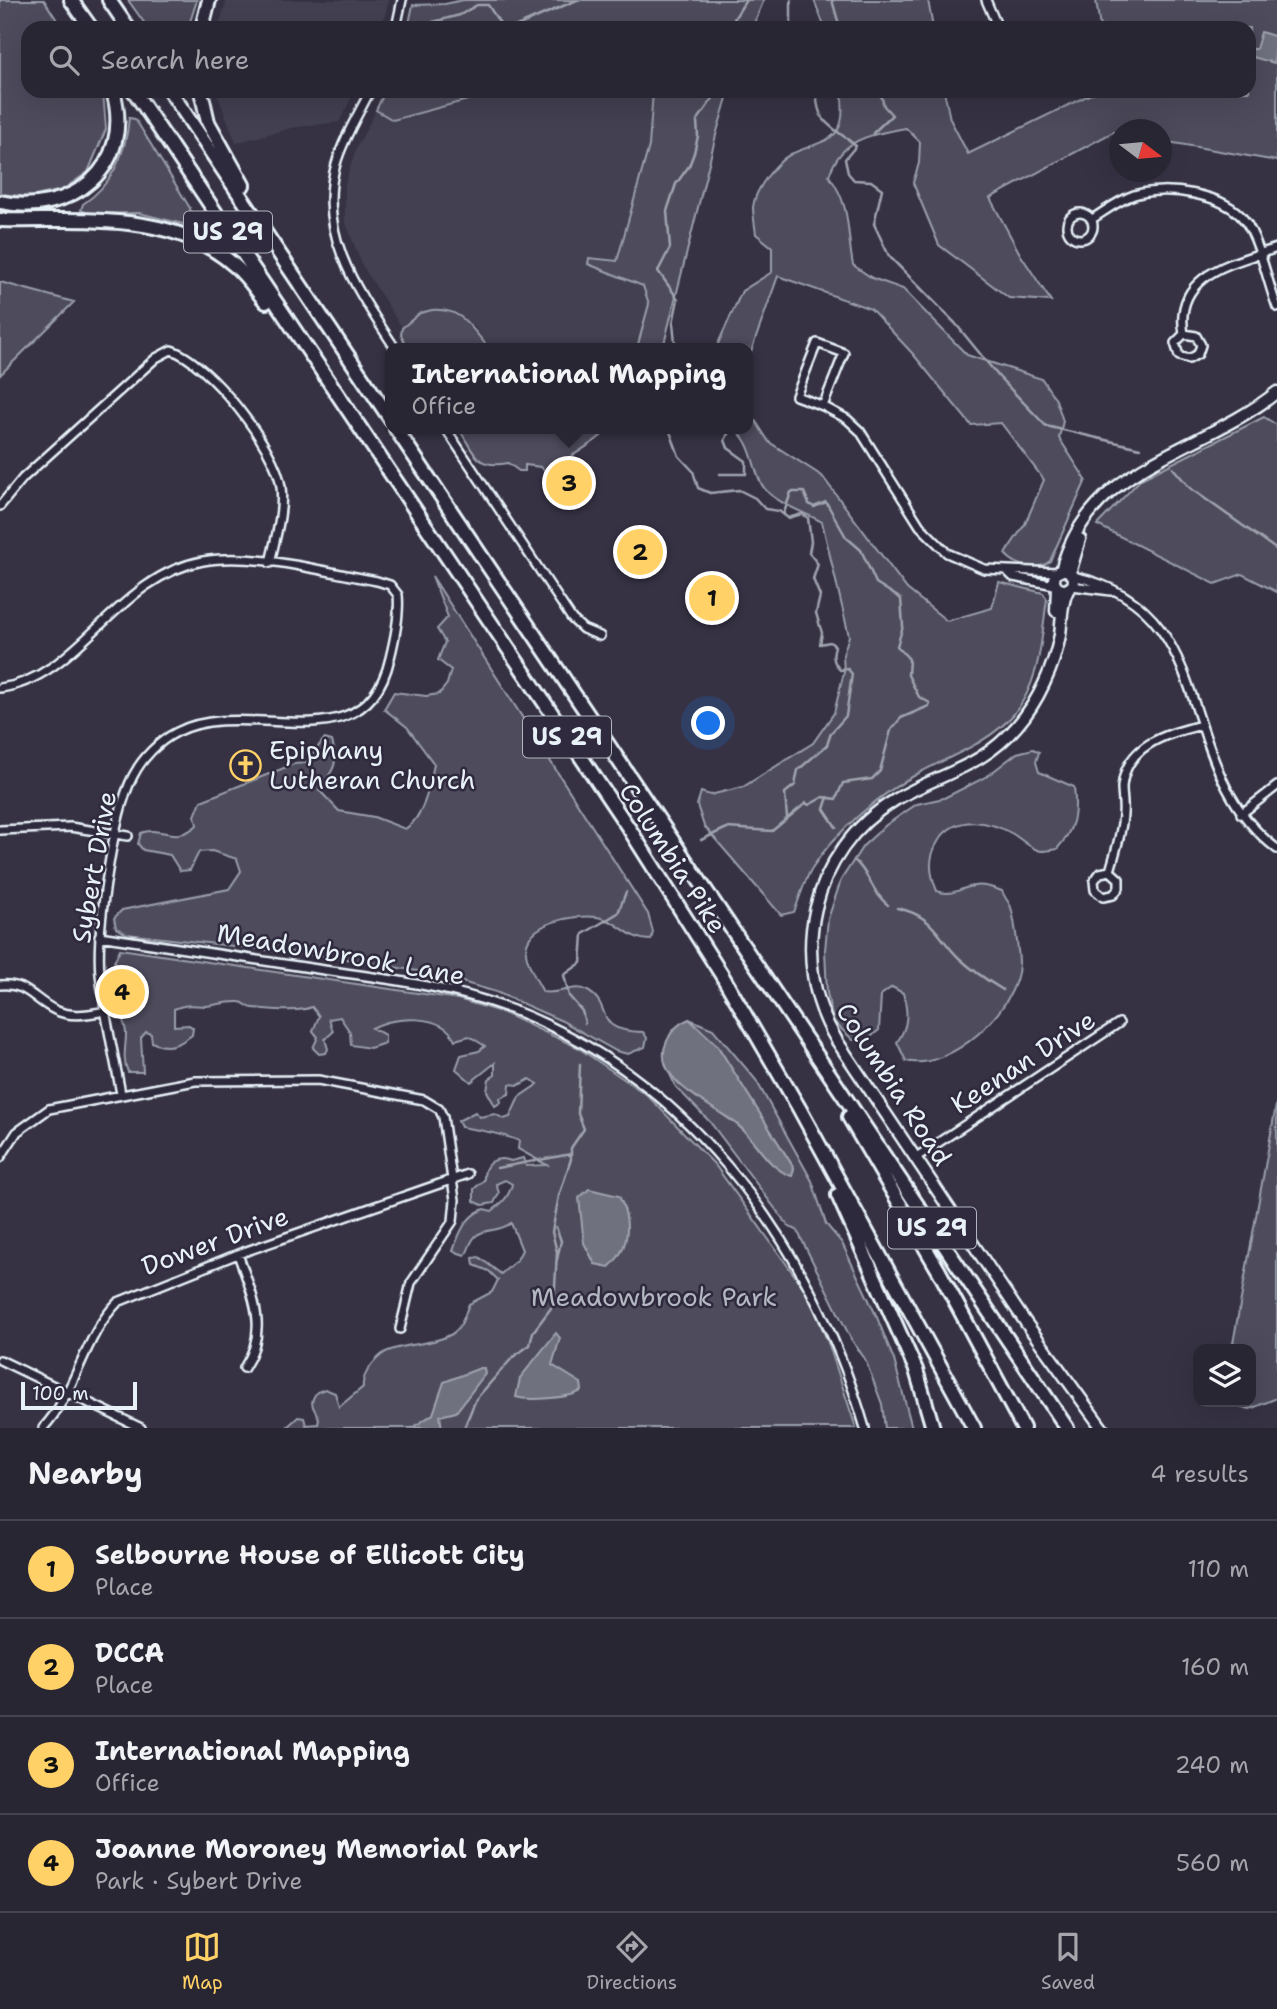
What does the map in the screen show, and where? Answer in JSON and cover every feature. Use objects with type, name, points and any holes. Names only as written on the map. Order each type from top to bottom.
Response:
[{"type":"highway","points":[[68,0],[78,21]]},
{"type":"highway","points":[[68,0],[85,21]]},
{"type":"highway","points":[[109,0],[123,21]]},
{"type":"highway","points":[[204,21],[209,0]]},
{"type":"highway","points":[[0,202],[45,204],[73,195],[90,183],[108,159],[116,136],[114,98]]},
{"type":"highway","name":"Columbia Pike","points":[[139,98],[630,830],[723,977],[799,1108],[974,1428]]},
{"type":"highway","name":"US 29","points":[[175,98],[385,412]]},
{"type":"highway","points":[[203,98],[208,122],[218,144],[307,295]]},
{"type":"highway","points":[[0,220],[149,225],[195,240],[241,271],[322,373]]},
{"type":"highway","name":"Columbia Pike","points":[[399,434],[1067,1428]]},
{"type":"highway","points":[[798,1028],[939,1271],[1023,1428]]},
{"type":"highway","points":[[799,1108],[916,1370],[933,1428]]},
{"type":"street","points":[[398,21],[402,0]]},
{"type":"street","points":[[986,0],[995,21]]},
{"type":"street","points":[[367,98],[335,166],[331,196],[332,222],[338,247],[350,274],[392,343]]},
{"type":"street","points":[[1092,219],[1131,196],[1146,192],[1173,192],[1221,202],[1240,214],[1252,233],[1277,307]]},
{"type":"street","points":[[1184,334],[1186,305],[1202,278],[1222,267],[1277,248]]},
{"type":"street","points":[[823,406],[844,353],[817,343],[796,396],[847,419],[860,431],[930,538],[965,562],[1008,572],[1016,569],[1067,578],[1112,591],[1146,610],[1177,653],[1220,779],[1241,814],[1277,849]]},
{"type":"street","points":[[0,506],[30,471],[156,358],[171,350],[184,356],[226,393],[271,457],[281,488],[270,563],[217,559],[187,565],[163,575],[131,596],[48,669],[23,684],[0,688]]},
{"type":"street","name":"Columbia Road","points":[[1102,1428],[1026,1323],[837,1041],[821,1012],[811,968],[810,936],[816,902],[831,866],[866,822],[897,799],[964,769],[1007,737],[1037,698],[1059,637],[1072,558],[1090,516],[1132,473],[1249,411],[1277,392]]},
{"type":"street","points":[[449,434],[572,619],[583,629],[600,636]]},
{"type":"street","name":"Sybert Drive","points":[[121,1094],[106,1011],[99,936],[122,805],[133,775],[154,748],[176,732],[219,721],[324,722],[345,718],[364,707],[378,691],[388,668],[398,611],[395,590],[377,581],[270,563]]},
{"type":"street","points":[[1008,572],[1013,578],[1056,586],[1067,578]]},
{"type":"street","name":"Columbia Road","points":[[1054,653],[1056,586]]},
{"type":"street","points":[[1110,872],[1122,826],[1122,786],[1128,766],[1143,747],[1152,741],[1200,725]]},
{"type":"street","points":[[1241,814],[1277,786]]},
{"type":"street","points":[[0,830],[70,827],[128,836]]},
{"type":"street","name":"Meadowbrook Lane","points":[[99,936],[433,986],[516,1012],[600,1054],[683,1118],[706,1141],[754,1200],[813,1295],[848,1373],[865,1428]]},
{"type":"street","points":[[0,985],[22,986],[54,1010],[65,1013],[106,1011]]},
{"type":"street","name":"Keenan Drive","points":[[915,1158],[1119,1023]]},
{"type":"street","points":[[0,1158],[17,1132],[39,1114],[61,1106],[195,1082],[274,1078],[346,1083],[408,1096],[439,1109],[453,1177],[453,1222],[411,1283],[400,1329]]},
{"type":"street","name":"Dower Drive","points":[[43,1428],[67,1393],[99,1327],[118,1302],[238,1254],[468,1174]]},
{"type":"street","points":[[238,1254],[256,1304],[260,1329],[254,1350],[244,1368]]},
{"type":"street","points":[[0,1360],[141,1428]]},
{"type":"shaded area","points":[[227,0],[389,0],[384,21],[220,21]]},
{"type":"shaded area","points":[[219,98],[351,98],[339,122],[291,128],[236,143]]},
{"type":"shaded area","points":[[475,98],[652,98],[649,146],[617,261],[589,258],[588,264],[643,286],[649,304],[638,343],[486,343],[474,326],[410,320],[402,328],[362,265],[345,221],[345,184],[356,149],[376,110],[393,120]]},
{"type":"green space","points":[[0,0],[44,0],[58,21],[21,21],[21,98],[104,98],[106,129],[88,172],[62,190],[31,197],[0,194]]},
{"type":"green space","points":[[128,0],[197,0],[190,21],[143,21]]},
{"type":"green space","points":[[463,0],[764,0],[755,21],[410,21],[413,5],[445,4]]},
{"type":"green space","points":[[814,0],[928,0],[932,21],[822,21]]},
{"type":"green space","points":[[1096,0],[1277,0],[1277,161],[1172,143],[1172,119],[1109,119],[1109,134],[990,198],[1020,254],[1051,301],[1009,298],[939,245],[913,183],[919,163],[920,142],[906,128],[859,140],[841,153],[834,163],[829,176],[845,209],[853,265],[872,278],[903,289],[967,355],[1042,379],[1056,400],[1063,421],[1059,438],[1086,480],[1050,561],[1045,564],[1027,566],[1015,562],[1005,554],[1025,524],[1044,480],[1001,423],[971,425],[913,354],[871,309],[778,276],[753,346],[753,343],[718,343],[742,291],[772,272],[772,247],[756,234],[753,207],[758,192],[767,177],[785,158],[825,141],[838,130],[842,121],[842,98],[946,98],[950,119],[968,154],[1083,98],[1256,98],[1256,21],[1099,21]]},
{"type":"green space","points":[[382,98],[475,98],[393,120],[376,110]]},
{"type":"green space","points":[[652,98],[727,98],[664,343],[638,343],[649,304],[643,286],[588,264],[589,258],[617,261],[649,146]]},
{"type":"green space","points":[[129,118],[135,119],[139,125],[190,208],[192,219],[183,224],[139,213],[89,214],[81,210],[83,204],[102,187],[116,167],[125,143]]},
{"type":"green space","points":[[0,282],[74,302],[0,375]]},
{"type":"green space","points":[[432,310],[452,312],[465,321],[485,343],[405,343],[401,335],[402,328],[420,313]]},
{"type":"green space","points":[[753,417],[769,442],[822,476],[907,589],[947,621],[992,608],[999,582],[1043,593],[1047,599],[1034,674],[1013,715],[981,741],[904,781],[860,814],[833,841],[812,868],[794,912],[781,915],[704,826],[697,805],[701,792],[710,795],[743,787],[813,743],[834,713],[844,672],[843,655],[849,636],[822,522],[780,501],[766,490],[740,434],[753,434]]},
{"type":"green space","points":[[1264,417],[1277,425],[1277,592],[1242,574],[1215,584],[1097,525],[1141,479]]},
{"type":"green space","points":[[462,434],[603,434],[547,473],[541,467],[525,465],[525,471],[519,471],[508,463],[489,464],[477,458]]},
{"type":"green space","points":[[432,576],[648,914],[653,932],[651,940],[643,939],[605,919],[588,916],[553,922],[534,933],[528,942],[526,952],[530,967],[543,992],[582,988],[595,996],[609,1022],[626,1031],[643,1032],[647,1038],[645,1047],[628,1054],[616,1051],[562,1021],[496,992],[435,974],[340,958],[127,934],[116,928],[114,918],[122,910],[229,889],[241,871],[237,859],[212,851],[199,852],[190,870],[180,871],[170,855],[143,850],[138,844],[141,833],[155,831],[182,834],[189,831],[197,825],[195,816],[201,801],[294,764],[306,763],[324,739],[332,741],[335,763],[319,790],[339,811],[374,817],[405,829],[412,824],[425,800],[434,764],[407,727],[384,709],[394,692],[426,696],[439,694],[447,684],[451,670],[438,660],[445,642],[437,629],[448,617]]},
{"type":"green space","points":[[1033,749],[1039,752],[1036,762],[1039,772],[1074,787],[1073,820],[1068,835],[1057,849],[1038,850],[1004,829],[974,822],[954,826],[946,832],[935,846],[931,859],[932,877],[937,891],[951,893],[969,887],[985,886],[1002,891],[1010,905],[1019,964],[1016,982],[1007,1000],[979,1034],[961,1047],[942,1057],[923,1062],[906,1061],[897,1042],[905,1024],[905,1000],[903,993],[892,987],[881,995],[879,1030],[867,1040],[853,1040],[833,1021],[827,993],[825,950],[828,919],[841,880],[863,846],[886,825],[917,804],[944,798],[986,777],[1017,753]]},
{"type":"green space","name":"Meadowbrook Park","points":[[120,949],[458,999],[501,1012],[577,1047],[647,1095],[715,1165],[808,1294],[829,1345],[856,1428],[286,1428],[298,1417],[304,1418],[306,1425],[318,1424],[319,1419],[312,1403],[317,1392],[325,1389],[335,1393],[339,1407],[363,1387],[368,1370],[386,1352],[436,1341],[454,1332],[462,1322],[469,1304],[492,1292],[498,1280],[489,1271],[474,1265],[473,1258],[479,1257],[501,1274],[517,1260],[522,1250],[511,1223],[477,1235],[465,1255],[453,1251],[467,1221],[484,1209],[492,1211],[511,1189],[512,1184],[505,1180],[496,1184],[499,1193],[494,1203],[482,1205],[474,1201],[474,1189],[484,1180],[484,1174],[491,1162],[523,1158],[526,1166],[547,1165],[518,1149],[519,1141],[499,1134],[461,1127],[458,1121],[475,1112],[480,1117],[495,1114],[504,1119],[510,1117],[519,1097],[538,1084],[530,1079],[519,1085],[510,1084],[509,1094],[500,1098],[501,1102],[495,1106],[487,1091],[489,1079],[495,1075],[495,1063],[471,1082],[456,1069],[461,1055],[479,1051],[485,1046],[469,1036],[455,1040],[449,1031],[440,1025],[405,1019],[372,1028],[385,1035],[385,1043],[370,1048],[351,1045],[350,1032],[340,1017],[329,1019],[333,1032],[325,1039],[328,1049],[326,1053],[319,1054],[313,1048],[318,1037],[313,1031],[319,1016],[312,1007],[275,1010],[251,1008],[235,1002],[206,1006],[186,1005],[174,1009],[174,1026],[189,1025],[193,1028],[192,1035],[178,1044],[163,1046],[152,1042],[151,1034],[146,1032],[141,1038],[143,1072],[128,1072],[125,1058],[125,1025],[122,1019],[116,1018],[106,978],[131,973],[135,993],[140,981],[132,970],[114,962]]},
{"type":"green space","points":[[689,1019],[713,1029],[756,1080],[812,1181],[826,1224],[842,1243],[876,1315],[894,1360],[912,1428],[885,1428],[882,1404],[865,1359],[851,1339],[797,1230],[789,1227],[710,1122],[676,1087],[665,1064],[688,1091],[736,1124],[776,1167],[792,1176],[794,1168],[717,1046]]},
{"type":"green space","points":[[1277,1100],[1277,1398],[1256,1407],[1256,1344],[1233,1344]]},
{"type":"water","points":[[1261,32],[1277,37],[1274,63],[1256,58]]},
{"type":"water","points":[[689,1019],[717,1045],[794,1168],[792,1176],[769,1161],[738,1125],[687,1091],[667,1068],[664,1055],[667,1041],[676,1028]]},
{"type":"water","points":[[589,1189],[619,1196],[626,1215],[625,1243],[609,1267],[595,1264],[584,1243],[579,1198]]},
{"type":"water","points":[[556,1333],[560,1338],[552,1365],[581,1383],[582,1390],[550,1398],[516,1397],[520,1378]]},
{"type":"water","points":[[484,1368],[485,1374],[456,1412],[440,1416],[442,1428],[412,1428],[433,1414],[444,1382]]},
{"type":"waterway","points":[[528,21],[577,0]]},
{"type":"waterway","points":[[738,21],[734,19],[746,0]]},
{"type":"waterway","points":[[791,0],[791,21]]},
{"type":"waterway","points":[[832,0],[838,21]]},
{"type":"waterway","points":[[437,21],[460,15],[477,5],[488,5],[498,21]]},
{"type":"waterway","points":[[675,343],[673,323],[678,299],[658,271],[670,248],[667,211],[676,184],[689,166],[694,153],[698,136],[697,121],[713,98]]},
{"type":"waterway","points":[[817,98],[823,118],[856,146],[845,159],[848,173],[854,180],[871,181],[882,189],[874,224],[889,256],[955,323],[999,377],[1046,426],[1140,448]]},
{"type":"waterway","points":[[873,133],[892,115],[884,106],[882,98]]},
{"type":"waterway","points":[[671,434],[679,456],[693,471],[698,488],[710,493],[739,490],[755,498],[765,509],[779,511],[788,518],[802,514],[808,518],[811,542],[809,553],[818,564],[813,579],[820,596],[816,613],[822,633],[820,644],[830,642],[835,646],[833,656],[836,664],[840,670],[848,669],[852,674],[846,716],[831,733],[827,745],[798,770],[795,785],[785,793],[787,818]]},
{"type":"waterway","points":[[720,474],[746,474],[746,461],[728,448],[725,440],[728,434]]},
{"type":"waterway","points":[[1173,468],[1190,488],[1277,550]]},
{"type":"waterway","points":[[701,840],[727,828],[772,831],[806,803],[809,805],[823,797],[836,799],[843,783],[872,779],[880,771],[891,730],[901,718],[929,706],[930,703],[919,697],[908,675],[909,659],[897,646],[903,626],[901,599],[876,583],[861,550],[846,537],[826,502],[814,507],[809,504],[804,492],[791,492],[784,513]]},
{"type":"waterway","points":[[828,797],[824,809],[836,827]]},
{"type":"waterway","points":[[854,860],[888,905]]},
{"type":"waterway","points":[[585,1023],[582,1011],[569,996],[564,975],[581,963],[583,934],[618,913],[626,892]]},
{"type":"waterway","points":[[897,908],[927,922],[959,958],[1003,990]]},
{"type":"waterway","points":[[464,1428],[476,1399],[513,1357],[530,1345],[533,1332],[554,1304],[557,1252],[552,1232],[559,1196],[571,1159],[571,1148],[584,1129],[578,1114],[580,1064]]},
{"type":"waterway","points":[[497,1168],[571,1154]]},
{"type":"waterway","points":[[556,1227],[561,1241],[556,1264]]},
{"type":"place","name":"International Mapping","points":[[569,483]]},
{"type":"place","name":"DCCA","points":[[640,552]]},
{"type":"place","name":"Selbourne House of Ellicott City","points":[[712,598]]},
{"type":"place","name":"Epiphany Lutheran Church","points":[[246,765]]},
{"type":"place","name":"Joanne Moroney Memorial Park","points":[[122,992]]}]
